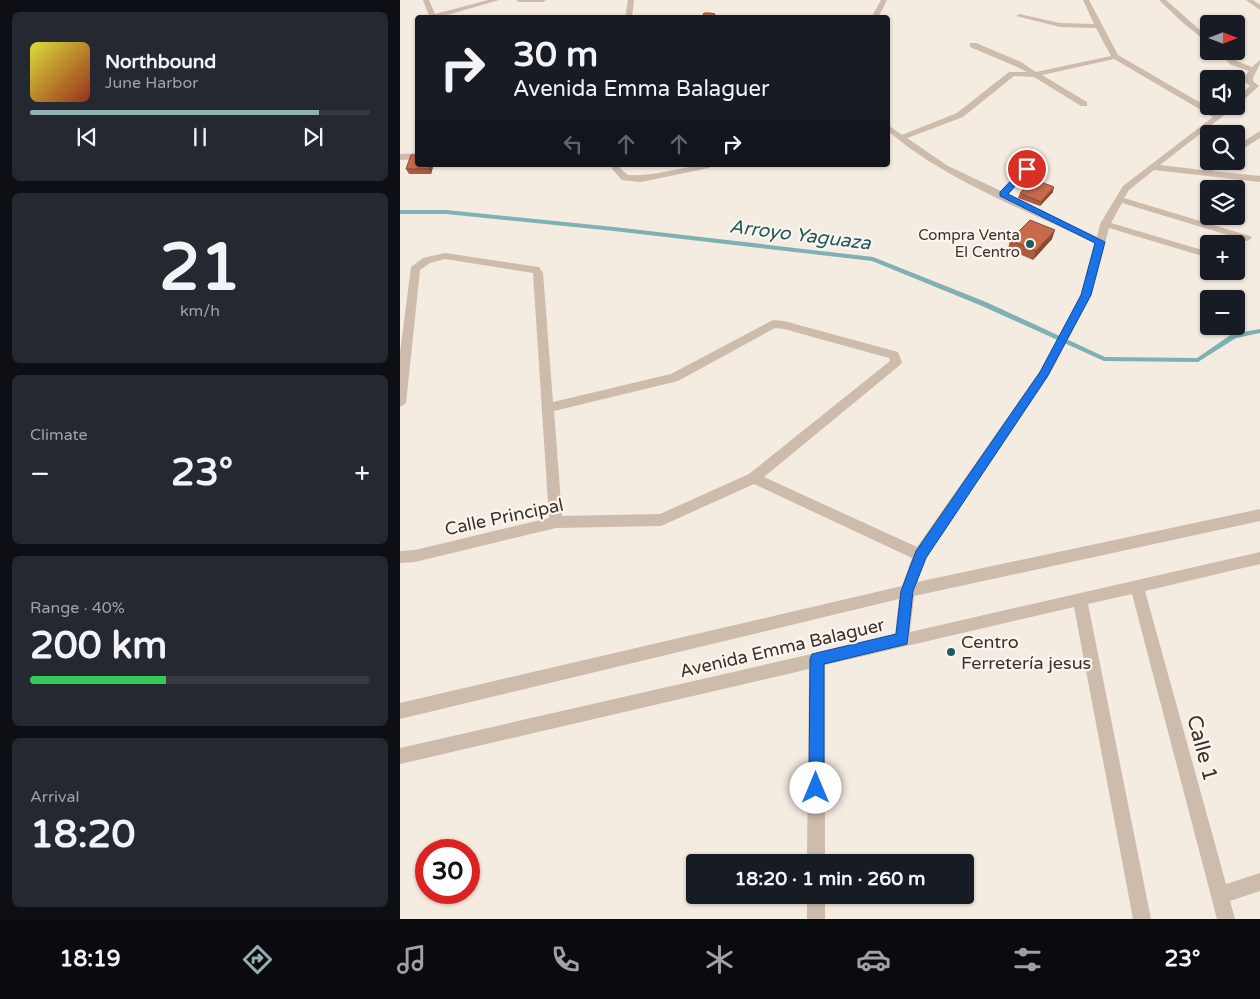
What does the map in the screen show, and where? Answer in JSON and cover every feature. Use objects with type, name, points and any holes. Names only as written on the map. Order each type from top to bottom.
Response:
[{"type":"street","points":[[426,0],[433,15]]},
{"type":"street","points":[[441,15],[496,0]]},
{"type":"street","points":[[519,0],[543,0]]},
{"type":"street","points":[[628,15],[631,0]]},
{"type":"street","points":[[876,15],[884,0]]},
{"type":"street","points":[[1086,0],[1115,57],[1219,117]]},
{"type":"street","points":[[1162,0],[1200,34]]},
{"type":"street","points":[[1249,0],[1260,8]]},
{"type":"street","points":[[1019,16],[1060,24],[1098,26]]},
{"type":"street","points":[[974,45],[1018,64],[1033,75],[1084,104]]},
{"type":"street","points":[[901,138],[960,114],[1012,74],[1033,75],[1115,57]]},
{"type":"street","points":[[1230,60],[1253,70]]},
{"type":"street","points":[[1258,86],[1249,82],[1249,76],[1260,62]]},
{"type":"street","points":[[1245,95],[1258,86]]},
{"type":"street","points":[[902,639],[907,591],[920,555],[1044,374],[1086,295],[1104,224],[1119,199],[1126,188],[1221,115]]},
{"type":"street","points":[[890,130],[945,168],[1003,194],[1100,242]]},
{"type":"street","points":[[1245,144],[1260,134]]},
{"type":"street","points":[[400,158],[415,156]]},
{"type":"street","points":[[1003,194],[1039,157]]},
{"type":"street","points":[[616,167],[625,178],[641,179],[695,167]]},
{"type":"street","points":[[1152,167],[1260,179]]},
{"type":"street","points":[[1119,199],[1247,238]]},
{"type":"street","points":[[1104,224],[1200,252]]},
{"type":"street","points":[[400,403],[415,269],[427,260],[445,256],[535,269],[538,273],[556,522]]},
{"type":"street","name":"Calle Principal","points":[[400,557],[415,556],[556,522],[661,520],[754,478],[896,362],[894,355],[784,324],[772,324],[674,378],[549,408]]},
{"type":"street","points":[[754,478],[920,555]]},
{"type":"street","name":"Avenida Emma Balaguer","points":[[400,711],[907,591],[1260,515]]},
{"type":"street","name":"Avenida Emma Balaguer","points":[[400,756],[902,639],[1137,588],[1260,558]]},
{"type":"street","name":"Calle 1","points":[[1137,588],[1226,919]]},
{"type":"street","points":[[1080,600],[1142,919]]},
{"type":"street","points":[[816,854],[817,659]]},
{"type":"street","points":[[1220,895],[1260,882]]},
{"type":"street","points":[[816,904],[816,919]]},
{"type":"building","points":[[704,13],[715,14],[715,15],[703,15]]},
{"type":"building","points":[[411,155],[415,155],[415,167],[430,167],[429,169],[406,169]]},
{"type":"building","points":[[1033,179],[1054,187],[1041,202],[1020,193]]},
{"type":"building","points":[[1030,220],[1055,230],[1036,251],[1010,240]]},
{"type":"waterway","name":"Arroyo Yaguaza","points":[[400,212],[446,212],[873,259],[984,304],[1104,359],[1198,360],[1234,336],[1260,331]]},
{"type":"place","name":"Compra Venta El Centro","points":[[1030,244]]},
{"type":"place","name":"Centro Ferretería jesus","points":[[951,652]]},
{"type":"route","points":[[816,788],[817,659],[902,639],[907,591],[920,555],[1044,374],[1086,295],[1100,242],[1003,194],[1027,169]]}]
